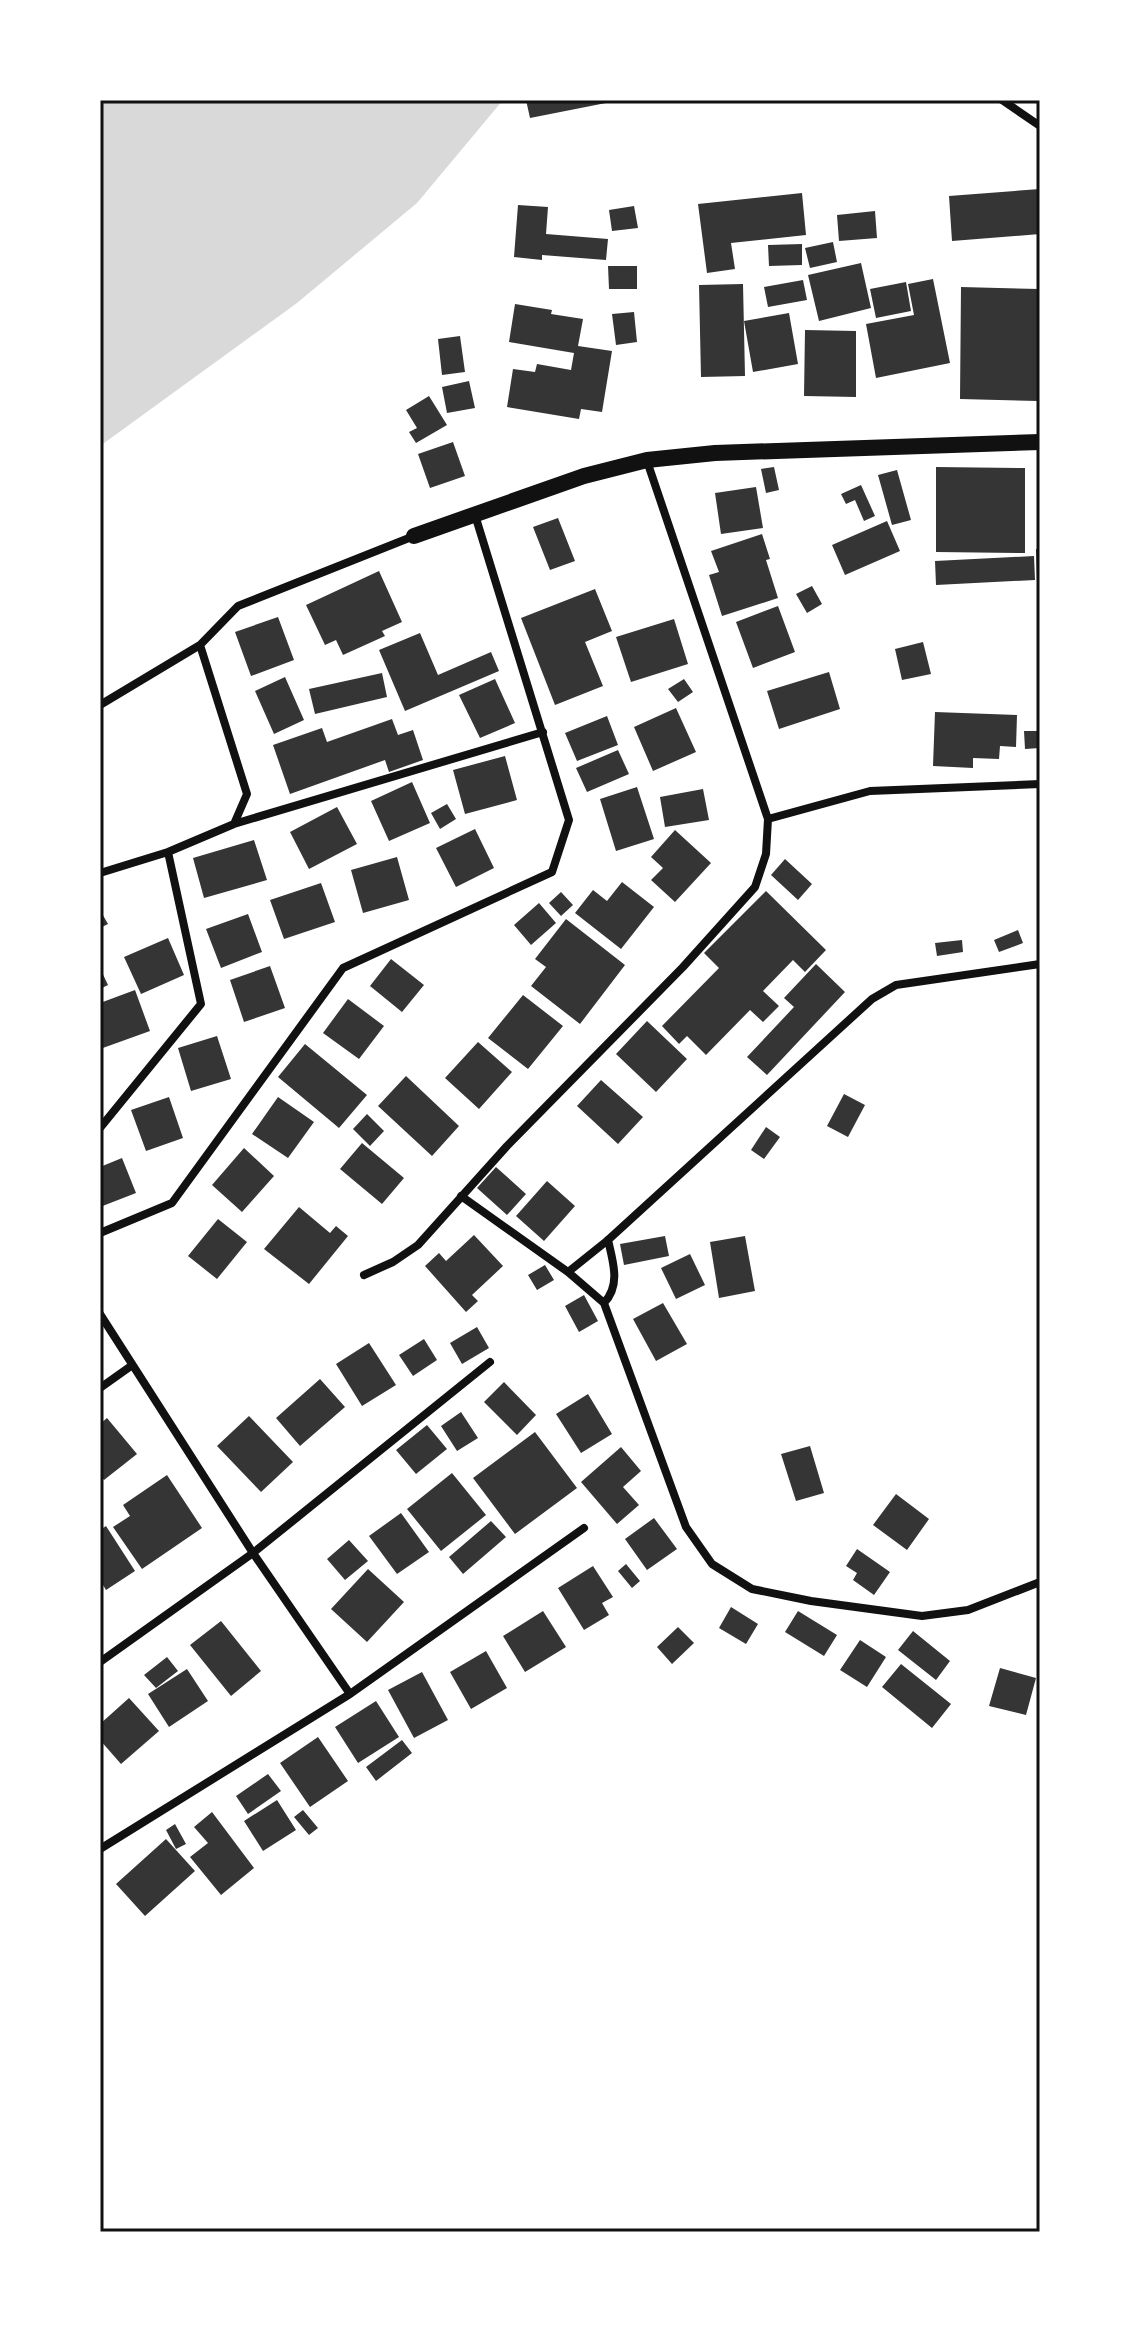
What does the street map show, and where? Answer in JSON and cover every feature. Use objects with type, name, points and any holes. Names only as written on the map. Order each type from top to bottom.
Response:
[{"type":"main road","points":[[414,536],[584,476],[647,460],[715,453],[1040,442]]},
{"type":"street","points":[[1002,100],[1040,126]]},
{"type":"street","points":[[364,1275],[393,1262],[418,1245],[507,1146],[683,967],[755,887],[766,854],[768,819],[647,460]]},
{"type":"street","points":[[100,1233],[172,1203],[343,968],[552,872],[569,820],[475,515]]},
{"type":"street","points":[[100,705],[200,645],[238,606],[414,536]]},
{"type":"street","points":[[200,645],[247,794],[234,824]]},
{"type":"street","points":[[100,873],[168,852],[234,824],[543,732]]},
{"type":"street","points":[[768,819],[870,791],[1040,784]]},
{"type":"street","points":[[100,1128],[201,1004],[168,852]]},
{"type":"street","points":[[568,1272],[608,1240],[872,999],[896,985],[1040,964]]},
{"type":"street","points":[[461,1196],[568,1272],[604,1303],[686,1527],[712,1564],[752,1589],[811,1601],[922,1616],[968,1610],[1040,1582]]},
{"type":"street","points":[[604,1303],[613,1293],[615,1271],[608,1240]]},
{"type":"street","points":[[100,1314],[253,1553],[350,1694]]},
{"type":"street","points":[[100,1662],[253,1553],[490,1362]]},
{"type":"street","points":[[100,1388],[131,1366]]},
{"type":"street","points":[[100,1849],[350,1694],[584,1528]]},
{"type":"shaded area","points":[[100,100],[503,100],[417,203],[297,303],[100,446]]},
{"type":"building","points":[[526,100],[616,100],[616,101],[530,118]]},
{"type":"building","points":[[1040,189],[1040,234],[952,241],[949,196]]},
{"type":"building","points":[[802,193],[806,235],[731,243],[735,269],[707,273],[698,204]]},
{"type":"building","points":[[518,205],[548,207],[546,234],[608,239],[606,260],[542,255],[542,260],[514,257]]},
{"type":"building","points":[[634,206],[638,228],[612,231],[609,210]]},
{"type":"building","points":[[875,211],[877,238],[839,241],[837,215]]},
{"type":"building","points":[[833,242],[837,262],[810,268],[805,248]]},
{"type":"building","points":[[802,244],[802,265],[769,266],[768,245]]},
{"type":"building","points":[[861,263],[871,308],[819,321],[808,275]]},
{"type":"building","points":[[608,266],[637,266],[637,289],[609,289]]},
{"type":"building","points":[[933,279],[950,363],[876,378],[866,324],[914,315],[908,284]]},
{"type":"building","points":[[803,280],[807,300],[768,307],[764,287]]},
{"type":"building","points":[[906,282],[911,311],[876,318],[870,289]]},
{"type":"building","points":[[743,284],[745,376],[701,377],[699,285]]},
{"type":"building","points":[[961,287],[1040,289],[1038,401],[960,399]]},
{"type":"building","points":[[515,304],[583,319],[578,346],[612,351],[602,412],[581,409],[579,419],[507,407],[513,369],[535,372],[537,364],[571,370],[574,353],[509,342]]},
{"type":"building","points":[[634,312],[637,342],[616,345],[612,314]]},
{"type":"building","points":[[789,313],[798,364],[753,372],[744,321]]},
{"type":"building","points":[[805,330],[856,331],[856,397],[804,396]]},
{"type":"building","points":[[460,336],[465,372],[442,375],[438,339]]},
{"type":"building","points":[[469,381],[475,408],[447,413],[442,387]]},
{"type":"building","points":[[429,396],[447,425],[416,443],[409,432],[417,428],[406,410]]},
{"type":"building","points":[[453,442],[465,476],[430,488],[418,454]]},
{"type":"building","points":[[774,467],[779,490],[766,493],[761,469]]},
{"type":"building","points":[[936,467],[1025,468],[1025,553],[936,552]]},
{"type":"building","points":[[897,470],[911,520],[892,525],[878,475]]},
{"type":"building","points":[[861,485],[875,516],[864,521],[855,500],[846,504],[841,494]]},
{"type":"building","points":[[756,487],[763,528],[721,534],[715,493]]},
{"type":"building","points":[[558,518],[575,561],[550,570],[533,527]]},
{"type":"building","points":[[887,521],[900,551],[845,575],[832,545]]},
{"type":"building","points":[[762,534],[770,559],[766,560],[778,598],[722,616],[709,575],[719,572],[711,551]]},
{"type":"building","points":[[1036,549],[1040,549],[1040,582],[1037,582]]},
{"type":"building","points":[[1034,556],[1035,580],[936,585],[935,561]]},
{"type":"building","points":[[379,571],[402,622],[382,631],[385,636],[343,655],[336,640],[325,645],[306,605]]},
{"type":"building","points":[[812,586],[822,604],[807,613],[796,594]]},
{"type":"building","points":[[595,589],[612,631],[585,642],[603,686],[555,705],[521,618]]},
{"type":"building","points":[[778,606],[795,652],[753,668],[736,622]]},
{"type":"building","points":[[278,617],[294,660],[251,676],[235,632]]},
{"type":"building","points":[[674,619],[688,664],[631,682],[616,637]]},
{"type":"building","points":[[420,633],[438,675],[491,652],[499,671],[405,711],[379,650]]},
{"type":"building","points":[[923,642],[931,674],[902,680],[895,649]]},
{"type":"building","points":[[829,672],[840,709],[779,729],[767,691]]},
{"type":"building","points":[[382,673],[387,697],[315,714],[309,689]]},
{"type":"building","points":[[285,677],[304,720],[274,734],[255,691]]},
{"type":"building","points":[[495,679],[515,723],[480,738],[459,695]]},
{"type":"building","points":[[684,679],[693,692],[678,702],[668,689]]},
{"type":"building","points":[[676,708],[696,752],[653,771],[634,727]]},
{"type":"building","points":[[935,712],[1017,715],[1016,747],[1000,746],[999,759],[973,758],[973,768],[933,766]]},
{"type":"building","points":[[607,716],[618,745],[577,761],[565,733]]},
{"type":"building","points":[[392,719],[398,735],[413,730],[423,760],[389,772],[385,760],[290,794],[273,745],[322,728],[327,742]]},
{"type":"building","points":[[1024,731],[1040,731],[1040,748],[1025,749]]},
{"type":"building","points":[[618,750],[629,774],[587,792],[576,768]]},
{"type":"building","points":[[505,756],[517,800],[465,814],[453,770]]},
{"type":"building","points":[[412,782],[430,823],[389,841],[371,801]]},
{"type":"building","points":[[637,787],[654,839],[616,851],[600,799]]},
{"type":"building","points":[[703,789],[709,820],[665,827],[660,797]]},
{"type":"building","points":[[447,804],[456,819],[440,829],[431,813]]},
{"type":"building","points":[[337,807],[357,844],[309,869],[290,832]]},
{"type":"building","points":[[475,829],[494,868],[456,887],[436,848]]},
{"type":"building","points":[[675,830],[711,863],[675,902],[651,880],[663,868],[651,857]]},
{"type":"building","points":[[254,840],[267,880],[204,898],[193,858]]},
{"type":"building","points":[[397,857],[409,900],[363,913],[351,870]]},
{"type":"building","points":[[785,859],[812,884],[798,900],[771,875]]},
{"type":"building","points":[[622,882],[654,907],[621,949],[575,913],[593,890],[607,901]]},
{"type":"building","points":[[321,883],[335,922],[284,939],[270,900]]},
{"type":"building","points":[[766,891],[826,950],[805,972],[793,960],[763,991],[779,1006],[763,1022],[750,1010],[706,1055],[687,1036],[679,1044],[662,1026],[719,968],[704,953]]},
{"type":"building","points":[[561,892],[573,905],[561,916],[549,903]]},
{"type":"building","points":[[539,903],[556,923],[531,945],[514,925]]},
{"type":"building","points":[[100,910],[108,924],[100,928]]},
{"type":"building","points":[[248,914],[262,952],[221,968],[206,929]]},
{"type":"building","points":[[566,919],[625,965],[580,1024],[531,986],[546,967],[535,959]]},
{"type":"building","points":[[1018,930],[1023,943],[999,952],[994,940]]},
{"type":"building","points":[[168,938],[184,975],[141,994],[124,957]]},
{"type":"building","points":[[962,940],[963,952],[937,956],[935,943]]},
{"type":"building","points":[[391,959],[424,985],[402,1012],[370,986]]},
{"type":"building","points":[[816,964],[845,992],[767,1075],[747,1057],[794,1007],[784,998]]},
{"type":"building","points":[[270,966],[285,1008],[244,1022],[230,980]]},
{"type":"building","points":[[100,968],[108,985],[100,989]]},
{"type":"building","points":[[135,990],[150,1031],[100,1049],[100,1003]]},
{"type":"building","points":[[523,995],[563,1026],[528,1069],[488,1038]]},
{"type":"building","points":[[348,999],[384,1026],[359,1059],[323,1033]]},
{"type":"building","points":[[647,1021],[687,1059],[656,1092],[616,1054]]},
{"type":"building","points":[[217,1036],[231,1079],[191,1091],[178,1048]]},
{"type":"building","points":[[478,1042],[512,1072],[479,1109],[445,1078]]},
{"type":"building","points":[[305,1044],[367,1095],[339,1128],[278,1077]]},
{"type":"building","points":[[406,1076],[459,1126],[432,1156],[378,1106]]},
{"type":"building","points":[[601,1080],[643,1117],[618,1144],[577,1106]]},
{"type":"building","points":[[844,1094],[865,1105],[848,1137],[827,1126]]},
{"type":"building","points":[[169,1097],[183,1138],[146,1151],[131,1110]]},
{"type":"building","points":[[278,1097],[314,1122],[288,1158],[252,1134]]},
{"type":"building","points":[[367,1114],[384,1131],[370,1146],[353,1129]]},
{"type":"building","points":[[766,1127],[780,1137],[764,1159],[751,1150]]},
{"type":"building","points":[[362,1143],[404,1178],[382,1204],[340,1169]]},
{"type":"building","points":[[244,1148],[274,1176],[242,1212],[212,1185]]},
{"type":"building","points":[[122,1158],[136,1193],[100,1207],[100,1167]]},
{"type":"building","points":[[496,1167],[526,1194],[507,1215],[477,1188]]},
{"type":"building","points":[[547,1181],[575,1206],[544,1241],[516,1216]]},
{"type":"building","points":[[299,1207],[330,1233],[336,1226],[348,1236],[309,1284],[264,1249]]},
{"type":"building","points":[[218,1219],[247,1242],[217,1279],[188,1256]]},
{"type":"building","points":[[474,1235],[503,1266],[472,1295],[478,1301],[466,1312],[425,1266],[439,1253],[446,1261]]},
{"type":"building","points":[[665,1236],[669,1256],[624,1265],[620,1244]]},
{"type":"building","points":[[745,1236],[755,1291],[719,1298],[710,1242]]},
{"type":"building","points":[[690,1254],[705,1285],[676,1299],[661,1268]]},
{"type":"building","points":[[545,1265],[554,1280],[537,1290],[528,1275]]},
{"type":"building","points":[[584,1295],[598,1321],[579,1332],[565,1306]]},
{"type":"building","points":[[663,1303],[687,1344],[656,1361],[633,1319]]},
{"type":"building","points":[[477,1327],[489,1348],[462,1364],[450,1343]]},
{"type":"building","points":[[424,1339],[437,1360],[413,1376],[399,1355]]},
{"type":"building","points":[[369,1343],[396,1385],[362,1406],[336,1364]]},
{"type":"building","points":[[320,1379],[345,1407],[300,1446],[276,1418]]},
{"type":"building","points":[[504,1382],[536,1415],[517,1435],[484,1402]]},
{"type":"building","points":[[588,1394],[612,1434],[581,1453],[556,1414]]},
{"type":"building","points":[[461,1412],[478,1438],[457,1451],[441,1426]]},
{"type":"building","points":[[249,1416],[293,1462],[261,1492],[217,1446]]},
{"type":"building","points":[[107,1418],[137,1454],[104,1480],[100,1475],[100,1424]]},
{"type":"building","points":[[427,1425],[447,1449],[416,1474],[396,1450]]},
{"type":"building","points":[[535,1432],[577,1488],[515,1534],[473,1478]]},
{"type":"building","points":[[810,1446],[824,1493],[796,1501],[781,1454]]},
{"type":"building","points":[[621,1447],[641,1471],[623,1487],[639,1505],[617,1524],[581,1482]]},
{"type":"building","points":[[452,1473],[486,1515],[441,1551],[407,1509]]},
{"type":"building","points":[[167,1475],[202,1528],[142,1569],[113,1527],[130,1516],[123,1505]]},
{"type":"building","points":[[896,1494],[929,1519],[907,1550],[873,1525]]},
{"type":"building","points":[[401,1513],[429,1552],[397,1574],[369,1536]]},
{"type":"building","points":[[654,1518],[677,1549],[647,1570],[625,1539]]},
{"type":"building","points":[[491,1521],[506,1537],[463,1574],[449,1557]]},
{"type":"building","points":[[106,1526],[135,1571],[106,1590],[100,1580],[100,1530]]},
{"type":"building","points":[[349,1540],[368,1561],[345,1580],[327,1559]]},
{"type":"building","points":[[857,1549],[890,1572],[874,1595],[853,1580],[857,1573],[846,1566]]},
{"type":"building","points":[[626,1564],[640,1581],[632,1588],[618,1571]]},
{"type":"building","points":[[593,1566],[613,1597],[602,1603],[609,1615],[584,1630],[558,1588]]},
{"type":"building","points":[[368,1569],[404,1602],[367,1642],[331,1609]]},
{"type":"building","points":[[731,1607],[758,1624],[746,1644],[719,1628]]},
{"type":"building","points":[[543,1611],[566,1647],[525,1672],[503,1636]]},
{"type":"building","points":[[798,1611],[837,1635],[824,1656],[785,1632]]},
{"type":"building","points":[[221,1621],[261,1671],[231,1696],[190,1645]]},
{"type":"building","points":[[678,1627],[694,1643],[672,1664],[657,1647]]},
{"type":"building","points":[[913,1631],[950,1661],[936,1680],[898,1650]]},
{"type":"building","points":[[860,1640],[886,1657],[867,1687],[840,1670]]},
{"type":"building","points":[[486,1651],[507,1688],[471,1709],[450,1672]]},
{"type":"building","points":[[167,1657],[178,1671],[156,1688],[144,1675]]},
{"type":"building","points":[[901,1664],[951,1704],[932,1728],[882,1687]]},
{"type":"building","points":[[1000,1668],[1036,1678],[1026,1715],[989,1706]]},
{"type":"building","points":[[187,1669],[208,1701],[169,1727],[148,1694]]},
{"type":"building","points":[[422,1672],[448,1720],[414,1738],[388,1690]]},
{"type":"building","points":[[129,1698],[159,1731],[121,1764],[100,1740],[100,1724]]},
{"type":"building","points":[[376,1701],[399,1737],[358,1763],[335,1727]]},
{"type":"building","points":[[318,1737],[348,1781],[310,1807],[280,1763]]},
{"type":"building","points":[[402,1740],[412,1753],[376,1781],[366,1767]]},
{"type":"building","points":[[268,1774],[281,1791],[248,1814],[236,1796]]},
{"type":"building","points":[[277,1800],[296,1830],[263,1851],[244,1821]]},
{"type":"building","points":[[303,1810],[318,1828],[309,1835],[294,1817]]},
{"type":"building","points":[[212,1812],[254,1868],[221,1895],[190,1857],[208,1843],[194,1827]]},
{"type":"building","points":[[175,1824],[186,1844],[176,1849],[166,1830]]},
{"type":"building","points":[[166,1839],[195,1871],[145,1916],[116,1884]]}]
